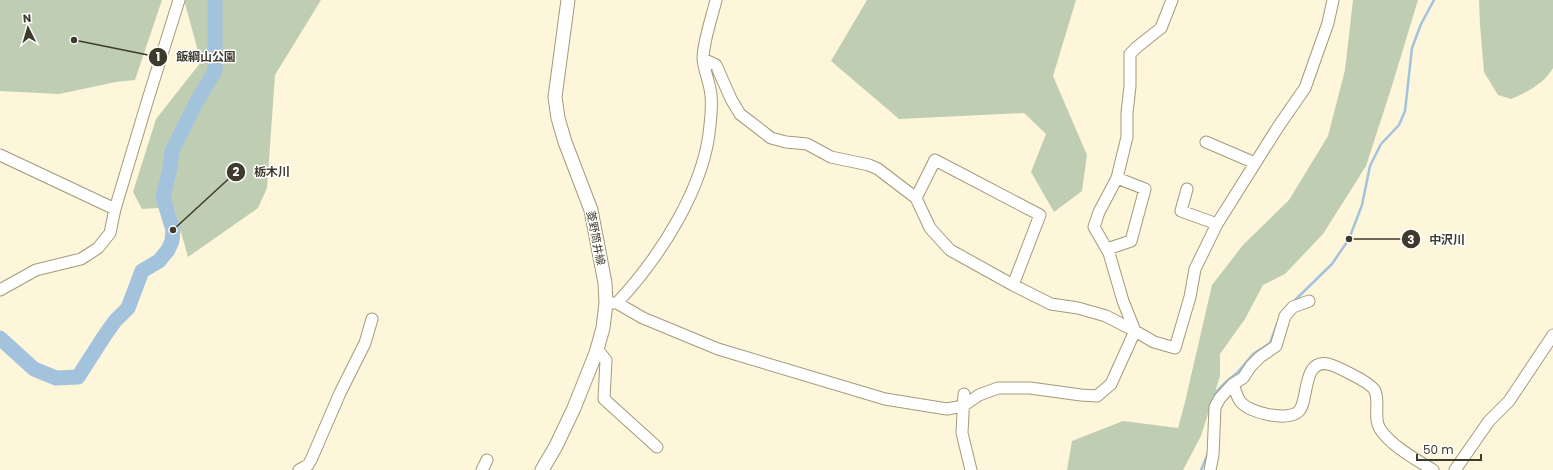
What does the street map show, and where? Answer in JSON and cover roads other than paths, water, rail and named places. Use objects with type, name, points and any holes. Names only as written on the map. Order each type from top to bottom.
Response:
[{"type":"main road","name":"菱野筒井線","points":[[542,470],[556,446],[574,408],[597,349],[612,303],[605,283],[591,210],[565,142],[558,118],[555,98],[568,0]]},
{"type":"street","points":[[0,290],[36,270],[81,259],[98,248],[110,232],[115,209],[179,0]]},
{"type":"street","points":[[716,0],[707,33],[704,59],[711,95],[710,126],[707,148],[696,181],[679,221],[631,289],[612,303],[643,318],[733,354],[885,399],[947,409],[963,406],[979,395],[998,388],[1030,388],[1097,396],[1111,384],[1135,331],[1123,301],[1107,249],[1094,227],[1099,212],[1117,178],[1128,137],[1127,113],[1130,86],[1130,54],[1161,28],[1172,0]]},
{"type":"street","points":[[704,59],[716,65],[731,99],[740,114],[771,138],[786,142],[807,144],[831,157],[869,165],[878,169],[916,198],[930,228],[950,250],[1051,304],[1078,308],[1106,316],[1154,342],[1174,348],[1190,297],[1195,269],[1216,224],[1304,88],[1328,23],[1333,0]]},
{"type":"street","points":[[1206,142],[1255,163]]},
{"type":"street","points":[[0,155],[115,209]]},
{"type":"street","points":[[916,198],[935,160],[1040,215],[1013,285]]},
{"type":"street","points":[[1107,249],[1131,241],[1145,189],[1117,178]]},
{"type":"street","points":[[1187,189],[1180,210],[1216,224]]},
{"type":"street","points":[[1210,470],[1213,455],[1213,420],[1215,408],[1220,398],[1233,384],[1243,378],[1251,366],[1260,357],[1276,346],[1285,316],[1293,307],[1310,301]]},
{"type":"street","points":[[299,470],[308,465],[311,460],[340,393],[365,343],[372,319]]},
{"type":"street","points":[[1455,470],[1489,421],[1509,401],[1553,335]]},
{"type":"street","points":[[597,349],[606,360],[604,398],[657,447]]},
{"type":"street","points":[[1233,384],[1240,402],[1250,409],[1268,416],[1293,414],[1299,411],[1304,399],[1306,386],[1314,368],[1321,364],[1328,364],[1335,367],[1371,385],[1375,391],[1377,423],[1381,430],[1390,441],[1433,470]]},
{"type":"street","points":[[964,394],[962,433],[971,470]]},
{"type":"waterway","points":[[0,338],[34,369],[56,378],[78,377],[115,321],[128,308],[142,271],[159,261],[168,250],[172,241],[173,230],[163,197],[170,168],[172,151],[196,103],[215,71],[215,0]]},
{"type":"waterway","points":[[1293,302],[1332,264],[1349,239],[1362,205],[1370,166],[1381,144],[1399,125],[1405,111],[1412,48],[1421,24],[1434,0]]},
{"type":"waterway","points":[[1214,399],[1215,393],[1238,372],[1253,354],[1270,343],[1277,324]]},
{"type":"waterway","points":[[1201,470],[1209,451]]},
{"type":"place","name":"飯綱山公園","points":[[74,40]]},
{"type":"place","name":"栃木川","points":[[173,230]]},
{"type":"place","name":"中沢川","points":[[1349,239]]}]
